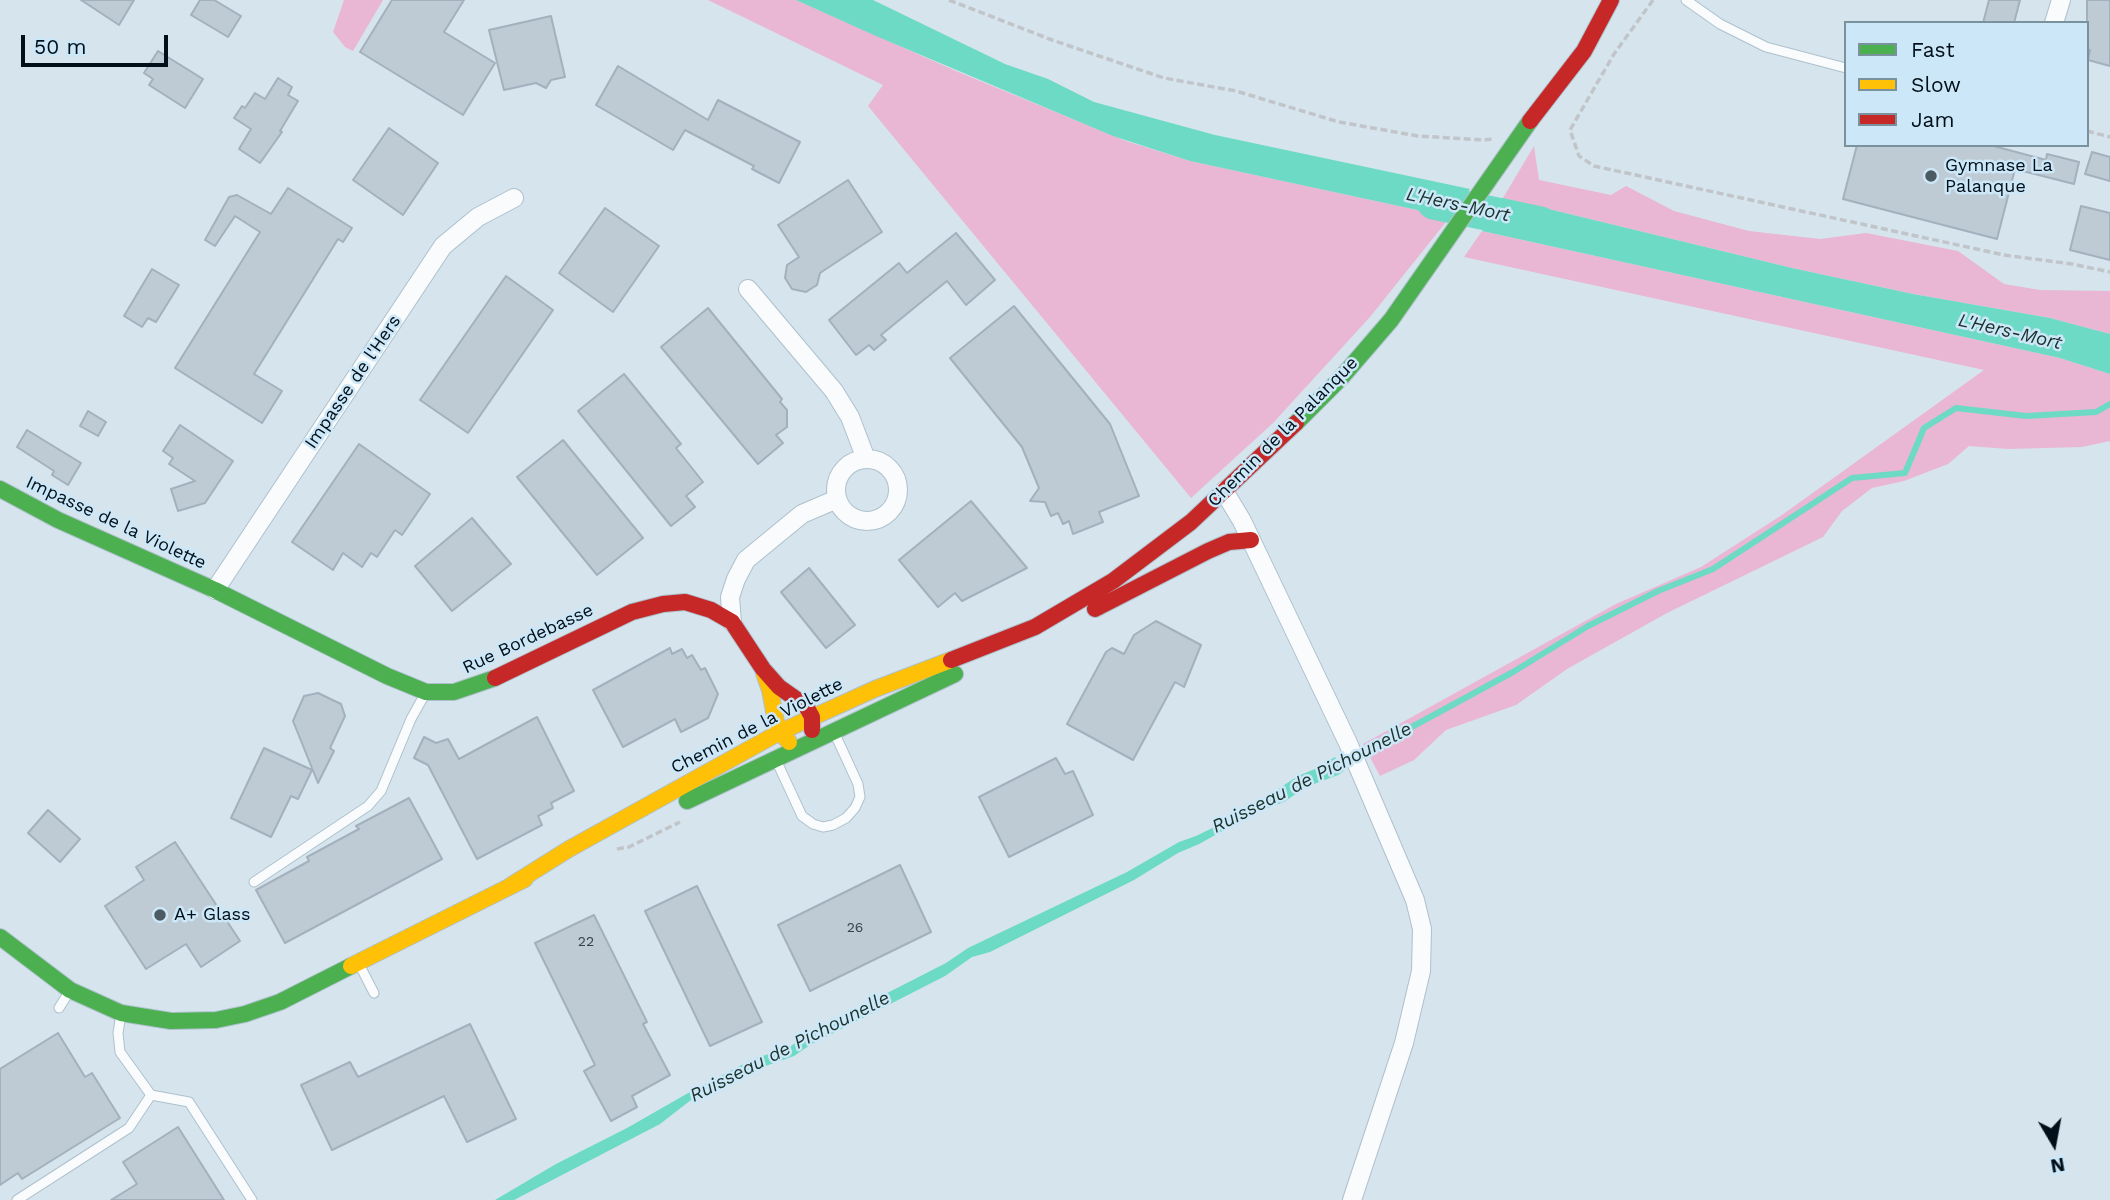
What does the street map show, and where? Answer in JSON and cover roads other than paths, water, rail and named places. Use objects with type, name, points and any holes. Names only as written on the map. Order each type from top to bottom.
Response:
[{"type":"street","name":"Chemin de la Palanque","points":[[1191,522],[1283,437],[1341,378],[1391,320],[1544,101],[1584,51],[1611,0]]},
{"type":"street","points":[[2055,21],[2061,0]]},
{"type":"street","name":"Chemin de la Palanque","points":[[1544,101],[1587,11]]},
{"type":"street","name":"Impasse de l'Hers","points":[[215,590],[443,246],[478,218],[514,198]]},
{"type":"street","points":[[748,289],[834,391],[850,417],[866,459]]},
{"type":"street","points":[[854,461],[879,461],[891,470],[898,482],[898,495],[893,508],[883,518],[869,522],[855,519],[844,511],[837,499],[839,477],[854,461]]},
{"type":"street","name":"Impasse de la Violette","points":[[0,489],[58,520],[215,590]]},
{"type":"street","points":[[1224,491],[1251,540],[1348,743],[1415,900],[1422,929],[1421,971],[1404,1043],[1352,1200]]},
{"type":"street","points":[[762,669],[770,690],[773,736],[804,745],[819,714],[779,687],[762,669],[732,622],[730,597],[746,560],[802,514],[837,499]]},
{"type":"street","name":"Chemin de la Violette","points":[[510,886],[569,849],[773,736],[883,685],[1035,627],[1114,581],[1191,522]]},
{"type":"street","name":"Chemin de la Violette","points":[[0,937],[34,958],[70,990],[121,1013],[171,1021],[216,1020],[245,1014],[280,1002],[510,886],[576,857],[775,758],[1015,645],[1045,635],[1208,551],[1229,542],[1251,540]]},
{"type":"street","name":"Rue Bordebasse","points":[[215,590],[387,676],[426,692],[454,692],[485,683],[632,612],[663,604],[684,602],[711,610],[732,622]]},
{"type":"street","name":"Chemin de la Violette","points":[[1015,645],[1035,627]]},
{"type":"lane","points":[[1690,1],[1720,24],[1766,47],[1844,67]]},
{"type":"lane","points":[[254,882],[368,806],[381,791],[411,719],[426,692]]},
{"type":"lane","points":[[773,736],[775,758],[802,816],[823,827],[833,825],[846,818],[860,797],[858,784],[834,732],[819,714]]},
{"type":"lane","points":[[358,962],[374,993]]},
{"type":"lane","points":[[59,1008],[70,990]]},
{"type":"lane","points":[[121,1013],[118,1032],[120,1052],[151,1095],[189,1102],[252,1200]]},
{"type":"lane","points":[[17,1200],[129,1128],[151,1095]]},
{"type":"water","points":[[796,0],[873,0],[1005,64],[1048,79],[1094,102],[1215,135],[1470,189],[1450,217],[1190,161],[1113,136]]},
{"type":"water","points":[[1503,198],[1792,268],[1913,294],[2050,318],[2110,334],[2110,374],[2060,358],[1482,231]]},
{"type":"water","points":[[1335,757],[1344,771],[1338,775],[1306,787],[1284,802],[1259,811],[1178,853],[1134,880],[990,952],[972,957],[945,976],[810,1045],[794,1056],[751,1071],[691,1100],[660,1124],[514,1200],[495,1200],[556,1164],[753,1059],[788,1048],[813,1031],[946,963],[968,948],[1127,872],[1179,842],[1235,817],[1298,776]]},
{"type":"waterway","name":"L'Hers-Mort","points":[[1434,202],[1540,224]]},
{"type":"waterway","name":"Ruisseau de Pichounelle","points":[[1336,768],[1513,672],[1588,626],[1658,591],[1713,569],[1852,478],[1905,473],[1924,428],[1956,408],[2026,416],[2096,412],[2110,404]]},
{"type":"place","name":"Gymnase La Palanque","points":[[1931,176]]},
{"type":"place","name":"A+ Glass","points":[[160,915]]}]
